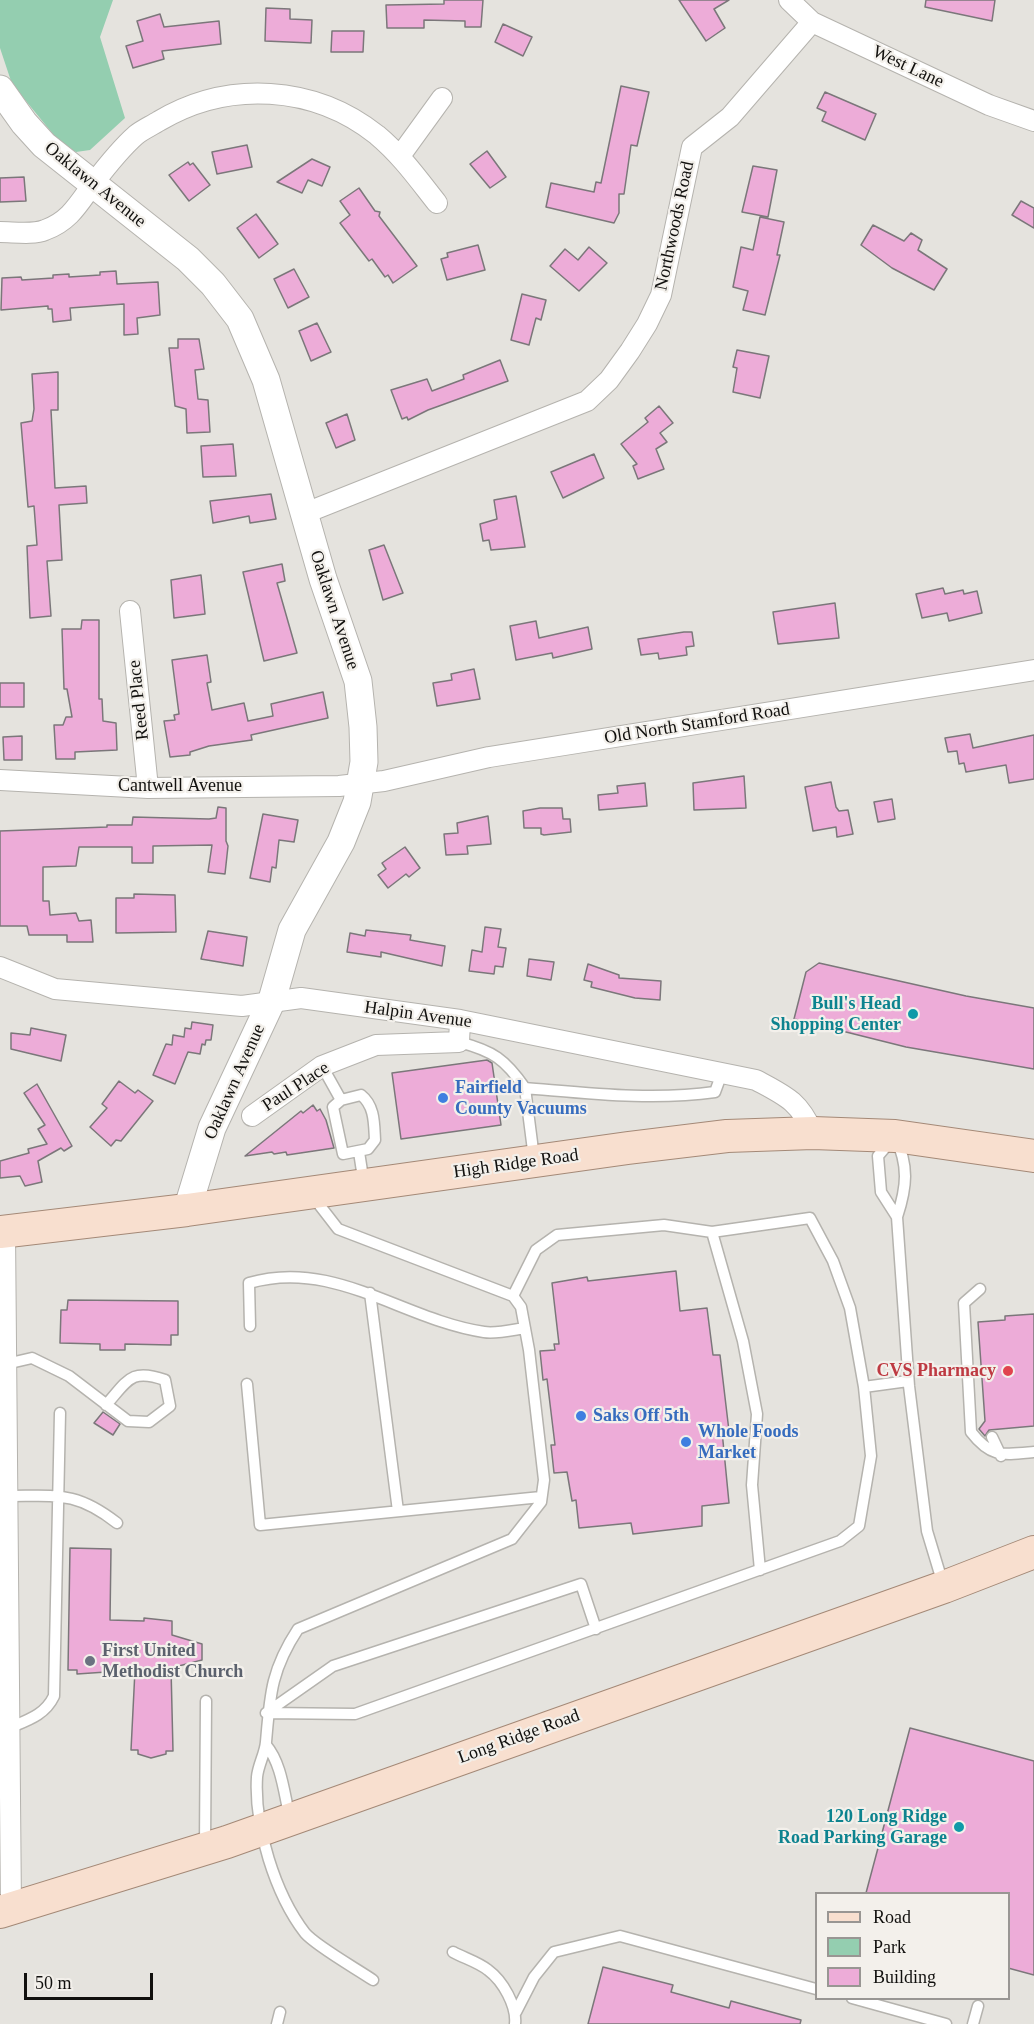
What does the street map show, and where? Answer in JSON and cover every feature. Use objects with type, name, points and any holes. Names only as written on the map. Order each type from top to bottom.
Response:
[{"type":"main road","name":"High Ridge Road","points":[[3,1232],[187,1210],[727,1136],[813,1133],[895,1136],[1031,1159]]},
{"type":"main road","name":"Long Ridge Road","points":[[5,1910],[205,1849],[944,1587],[1034,1552]]},
{"type":"street","name":"West Lane","points":[[789,0],[812,22],[989,105],[1034,121]]},
{"type":"street","name":"Northwoods Road","points":[[303,514],[587,401],[601,387],[636,342],[660,295],[692,147],[730,117],[812,22]]},
{"type":"street","name":"Oaklawn Avenue","points":[[0,88],[24,123],[44,146],[188,259],[213,284],[240,319],[266,380],[303,514],[358,681],[364,742],[360,783],[354,810],[341,842],[292,930],[272,1000],[212,1128],[187,1210]]},
{"type":"street","points":[[0,232],[43,231],[62,223],[76,211],[92,185],[137,134],[189,106],[226,95],[276,94],[327,105],[375,134],[400,156],[437,203]]},
{"type":"street","points":[[400,156],[442,98]]},
{"type":"street","name":"Reed Place","points":[[130,611],[148,788]]},
{"type":"street","name":"Old North Stamford Road","points":[[360,783],[384,781],[489,757],[1034,670]]},
{"type":"street","name":"Cantwell Avenue","points":[[0,780],[148,788],[360,783]]},
{"type":"street","name":"Halpin Avenue","points":[[0,967],[55,989],[242,1006],[272,1000],[301,998],[460,1020],[722,1073],[756,1080],[791,1098],[801,1108],[813,1133]]},
{"type":"street","points":[[459,1042],[460,1020]]},
{"type":"street","name":"Paul Place","points":[[252,1116],[322,1066],[376,1045],[459,1042]]},
{"type":"street","points":[[3,1232],[8,1496],[9,1728],[5,1910]]},
{"type":"lane","points":[[459,1042],[481,1047],[503,1059],[525,1088],[535,1162]]},
{"type":"lane","points":[[322,1066],[341,1100]]},
{"type":"lane","points":[[525,1088],[600,1095],[697,1095],[715,1092],[722,1073]]},
{"type":"lane","points":[[362,1095],[369,1101],[374,1118],[375,1140],[368,1149],[359,1152],[343,1154],[333,1107],[341,1100],[362,1095]]},
{"type":"lane","points":[[897,1217],[882,1192],[878,1156],[895,1136],[906,1160],[904,1195],[897,1217],[908,1381],[927,1531],[944,1587]]},
{"type":"lane","points":[[359,1152],[364,1184]]},
{"type":"lane","points":[[310,1192],[338,1229],[513,1296],[521,1308],[525,1328],[544,1480],[542,1497],[529,1520],[512,1539],[298,1629],[283,1652],[273,1681],[266,1713],[266,1745],[257,1778],[260,1828],[281,1891],[306,1934],[373,1980]]},
{"type":"lane","points":[[266,1713],[355,1714],[840,1541],[859,1526],[871,1456],[864,1387],[850,1308],[833,1261],[810,1218],[712,1232],[664,1225],[557,1235],[536,1250],[513,1296]]},
{"type":"lane","points":[[712,1232],[745,1352],[757,1414],[752,1485],[760,1570]]},
{"type":"lane","points":[[250,1326],[249,1284],[265,1279],[311,1277],[370,1293],[422,1315],[485,1333],[525,1328]]},
{"type":"lane","points":[[980,1289],[964,1303],[970,1415],[982,1446],[1002,1456],[1034,1452]]},
{"type":"lane","points":[[370,1293],[398,1511]]},
{"type":"lane","points":[[6,1364],[32,1358],[69,1376],[106,1405],[128,1421],[149,1422],[170,1406],[165,1380],[144,1373],[130,1377],[106,1405]]},
{"type":"lane","points":[[864,1387],[908,1381]]},
{"type":"lane","points":[[247,1384],[260,1525],[542,1497]]},
{"type":"lane","points":[[9,1728],[41,1714],[49,1707],[54,1696],[60,1413]]},
{"type":"lane","points":[[992,1437],[1002,1456]]},
{"type":"lane","points":[[8,1496],[59,1496],[86,1501],[117,1522]]},
{"type":"lane","points":[[266,1713],[333,1666],[581,1584],[597,1629]]},
{"type":"lane","points":[[205,1849],[206,1701]]},
{"type":"lane","points":[[266,1745],[274,1754],[290,1818]]},
{"type":"lane","points":[[515,2024],[516,2012],[534,1977],[554,1953],[620,1936],[815,1989]]},
{"type":"lane","points":[[453,1952],[489,1970],[507,1994],[516,2012]]},
{"type":"lane","points":[[859,2000],[946,2024]]},
{"type":"lane","points":[[973,2024],[978,2006]]},
{"type":"lane","points":[[277,2024],[280,2012]]},
{"type":"green space","points":[[0,0],[113,0],[100,37],[125,118],[90,150],[76,152],[62,145],[12,84],[0,48]]},
{"type":"building","points":[[444,0],[483,0],[481,27],[465,27],[465,21],[424,20],[424,28],[387,28],[386,5],[444,4]]},
{"type":"building","points":[[679,0],[729,0],[714,9],[725,28],[706,41]]},
{"type":"building","points":[[926,0],[995,0],[992,21],[925,7]]},
{"type":"building","points":[[266,8],[290,9],[290,19],[312,20],[311,43],[265,41]]},
{"type":"building","points":[[160,14],[164,27],[219,21],[221,44],[162,51],[164,59],[133,68],[126,46],[143,41],[137,21]]},
{"type":"building","points":[[503,24],[532,37],[523,56],[495,42]]},
{"type":"building","points":[[332,31],[364,31],[363,52],[331,52]]},
{"type":"building","points":[[621,86],[649,92],[637,146],[631,145],[624,194],[619,194],[619,213],[614,223],[546,207],[551,183],[594,192],[596,182],[601,183]]},
{"type":"building","points":[[825,92],[876,114],[865,140],[822,121],[826,112],[817,108]]},
{"type":"building","points":[[247,145],[252,167],[217,174],[212,152]]},
{"type":"building","points":[[487,151],[506,177],[490,188],[470,164]]},
{"type":"building","points":[[312,159],[330,167],[322,186],[308,180],[302,193],[277,182]]},
{"type":"building","points":[[188,162],[190,165],[193,163],[210,185],[189,201],[169,175]]},
{"type":"building","points":[[753,166],[777,170],[768,217],[742,212]]},
{"type":"building","points":[[24,177],[26,201],[0,202],[0,178]]},
{"type":"building","points":[[359,188],[375,211],[380,212],[379,216],[417,266],[393,283],[388,275],[385,277],[372,259],[369,261],[340,223],[350,215],[340,201]]},
{"type":"building","points":[[1021,201],[1034,208],[1034,228],[1012,215]]},
{"type":"building","points":[[256,214],[278,244],[259,258],[237,228]]},
{"type":"building","points":[[760,217],[784,222],[777,255],[780,255],[765,315],[743,310],[748,291],[733,287],[741,247],[753,250]]},
{"type":"building","points":[[873,225],[904,241],[911,233],[922,240],[918,250],[947,269],[934,290],[892,268],[861,245]]},
{"type":"building","points":[[478,245],[485,270],[447,280],[441,259],[448,257],[447,253]]},
{"type":"building","points":[[589,247],[607,263],[579,291],[550,266],[565,249],[578,260]]},
{"type":"building","points":[[294,269],[309,297],[288,308],[274,279]]},
{"type":"building","points":[[116,271],[117,284],[158,282],[160,315],[137,318],[138,334],[124,335],[124,304],[70,308],[71,320],[53,322],[52,309],[48,309],[48,306],[1,310],[2,278],[21,277],[22,280],[53,278],[53,275],[69,274],[69,277],[100,275],[100,272]]},
{"type":"building","points":[[522,294],[546,300],[541,320],[536,318],[529,345],[511,340]]},
{"type":"building","points":[[317,323],[331,352],[311,361],[299,331]]},
{"type":"building","points":[[178,339],[199,339],[204,369],[195,370],[198,399],[208,400],[210,432],[187,433],[186,409],[175,406],[169,348],[178,348]]},
{"type":"building","points":[[737,350],[769,356],[760,398],[733,392],[737,368],[733,367]]},
{"type":"building","points":[[500,360],[508,381],[428,410],[408,420],[407,417],[402,419],[391,390],[427,379],[432,391],[464,379],[463,375]]},
{"type":"building","points":[[58,372],[58,410],[51,410],[55,488],[86,486],[87,503],[59,505],[62,560],[47,561],[51,616],[30,618],[27,546],[37,545],[34,506],[28,507],[21,423],[32,421],[34,409],[32,374]]},
{"type":"building","points":[[659,406],[673,423],[660,433],[667,442],[656,449],[664,469],[638,479],[633,466],[637,464],[621,444],[648,422],[645,418]]},
{"type":"building","points":[[347,414],[355,440],[336,448],[326,423]]},
{"type":"building","points":[[233,444],[236,476],[203,477],[201,446]]},
{"type":"building","points":[[594,454],[604,478],[563,498],[551,472]]},
{"type":"building","points":[[271,494],[276,519],[250,523],[249,516],[213,523],[210,501]]},
{"type":"building","points":[[516,496],[525,547],[491,550],[489,540],[483,541],[480,524],[497,519],[494,500]]},
{"type":"building","points":[[384,545],[403,593],[383,600],[369,550]]},
{"type":"building","points":[[282,564],[285,581],[277,583],[297,653],[264,661],[243,572]]},
{"type":"building","points":[[201,575],[205,614],[174,618],[171,580]]},
{"type":"building","points":[[943,588],[945,594],[963,590],[964,594],[977,591],[982,613],[949,621],[947,613],[922,618],[916,594]]},
{"type":"building","points":[[835,603],[839,638],[778,644],[773,612]]},
{"type":"building","points":[[82,620],[99,620],[99,699],[102,699],[103,721],[116,723],[117,750],[75,752],[75,759],[56,759],[54,725],[63,725],[66,717],[72,717],[67,689],[64,689],[62,629],[81,629]]},
{"type":"building","points":[[536,621],[539,638],[588,627],[592,649],[553,658],[552,653],[516,660],[510,626]]},
{"type":"building","points":[[692,632],[694,646],[686,647],[687,655],[659,659],[658,653],[641,655],[638,639]]},
{"type":"building","points":[[207,655],[211,682],[207,683],[212,710],[244,703],[248,721],[273,716],[271,704],[323,692],[328,718],[251,735],[252,740],[209,746],[190,752],[190,755],[170,757],[164,721],[175,720],[174,715],[179,714],[172,660]]},
{"type":"building","points":[[474,669],[480,699],[437,706],[433,683],[452,680],[451,674]]},
{"type":"building","points":[[0,683],[24,683],[24,707],[0,707]]},
{"type":"building","points":[[970,734],[973,748],[1034,735],[1034,779],[1009,783],[1006,765],[966,772],[964,763],[959,764],[957,751],[948,752],[945,738]]},
{"type":"building","points":[[22,736],[22,760],[4,760],[3,737]]},
{"type":"building","points":[[744,776],[746,808],[694,810],[693,783]]},
{"type":"building","points":[[831,782],[836,807],[839,811],[848,810],[853,834],[837,837],[836,827],[813,831],[805,787]]},
{"type":"building","points":[[645,783],[647,806],[599,810],[598,795],[618,793],[617,786]]},
{"type":"building","points":[[892,799],[895,819],[878,822],[874,802]]},
{"type":"building","points":[[218,807],[226,808],[228,846],[225,874],[208,872],[212,845],[153,846],[153,863],[132,863],[132,847],[79,847],[76,866],[43,867],[43,901],[49,901],[50,915],[76,913],[79,921],[91,920],[93,942],[67,942],[67,935],[29,935],[27,926],[0,926],[0,831],[132,825],[133,817],[209,819],[216,818]]},
{"type":"building","points":[[562,808],[563,819],[570,819],[571,832],[544,835],[541,834],[541,828],[524,828],[523,811]]},
{"type":"building","points":[[263,814],[298,820],[294,842],[279,840],[276,868],[272,867],[270,882],[250,878]]},
{"type":"building","points":[[488,816],[491,844],[467,846],[468,854],[446,855],[444,834],[458,833],[457,823]]},
{"type":"building","points":[[405,847],[420,868],[409,877],[406,874],[388,888],[378,875],[386,869],[382,863]]},
{"type":"building","points":[[134,894],[175,895],[176,932],[116,933],[116,898],[134,898]]},
{"type":"building","points":[[485,927],[501,929],[498,947],[506,948],[503,967],[495,966],[494,974],[469,971],[472,950],[482,952]]},
{"type":"building","points":[[366,930],[411,935],[410,940],[445,946],[442,966],[381,952],[381,957],[347,952],[350,933],[365,936]]},
{"type":"building","points":[[208,931],[247,937],[243,966],[201,959]]},
{"type":"building","points":[[529,959],[554,962],[551,980],[527,976]]},
{"type":"building","name":"Bull's Head Shopping Center","points":[[819,963],[966,996],[1034,1008],[1034,1069],[906,1047],[794,1019],[806,972]]},
{"type":"building","points":[[588,964],[619,975],[619,978],[661,981],[660,1000],[635,998],[591,987],[592,982],[584,980]]},
{"type":"building","points":[[192,1022],[213,1025],[211,1040],[206,1040],[205,1045],[202,1044],[200,1054],[188,1052],[175,1084],[153,1075],[166,1044],[172,1045],[173,1035],[184,1037],[185,1028],[191,1029]]},
{"type":"building","points":[[31,1028],[66,1035],[61,1061],[11,1049],[11,1033],[30,1035]]},
{"type":"building","points":[[487,1060],[492,1063],[501,1125],[401,1139],[392,1073]]},
{"type":"building","points":[[119,1081],[135,1093],[138,1090],[153,1101],[121,1141],[116,1140],[111,1146],[90,1127],[107,1108],[102,1104]]},
{"type":"building","points":[[37,1084],[72,1146],[64,1151],[61,1148],[38,1161],[42,1182],[25,1186],[20,1176],[0,1178],[0,1161],[29,1153],[28,1149],[47,1144],[38,1129],[45,1125],[24,1093]]},
{"type":"building","points":[[313,1105],[317,1111],[320,1109],[326,1120],[334,1148],[287,1155],[286,1152],[274,1154],[272,1152],[245,1156],[301,1111],[303,1113]]},
{"type":"building","points":[[676,1271],[680,1311],[707,1308],[713,1355],[720,1355],[729,1431],[722,1431],[729,1503],[702,1506],[702,1526],[633,1534],[631,1523],[579,1528],[576,1500],[572,1501],[567,1472],[554,1473],[551,1445],[555,1445],[547,1379],[543,1380],[540,1351],[555,1350],[554,1344],[559,1344],[552,1283],[587,1277],[588,1281]]},
{"type":"building","points":[[68,1300],[178,1301],[178,1335],[171,1335],[171,1345],[125,1344],[125,1350],[100,1350],[100,1344],[60,1343],[61,1310],[67,1310]]},
{"type":"building","name":"CVS Pharmacy","points":[[1034,1314],[1034,1426],[989,1430],[985,1436],[979,1429],[985,1421],[978,1322],[1005,1320],[1005,1316]]},
{"type":"building","points":[[103,1412],[120,1424],[113,1435],[94,1423]]},
{"type":"building","points":[[70,1548],[111,1549],[110,1620],[144,1621],[144,1618],[172,1621],[172,1635],[202,1644],[202,1660],[171,1668],[173,1751],[166,1751],[166,1754],[151,1758],[138,1754],[138,1750],[131,1750],[135,1670],[77,1674],[77,1670],[68,1670]]},
{"type":"building","name":"120 Long Ridge Road Parking Garage","points":[[910,1728],[1034,1761],[1034,1975],[1010,1969],[1010,1892],[866,1892]]},
{"type":"building","points":[[603,1967],[673,1985],[671,1992],[729,2008],[731,2001],[801,2020],[800,2024],[588,2024]]},
{"type":"place","name":"Bull's Head Shopping Center","points":[[913,1014]]},
{"type":"place","name":"Fairfield County Vacuums","points":[[443,1098]]},
{"type":"place","name":"CVS Pharmacy","points":[[1008,1371]]},
{"type":"place","name":"Saks Off 5th","points":[[581,1416]]},
{"type":"place","name":"Whole Foods Market","points":[[686,1442]]},
{"type":"place","name":"First United Methodist Church","points":[[90,1661]]},
{"type":"place","name":"120 Long Ridge Road Parking Garage","points":[[959,1827]]}]
